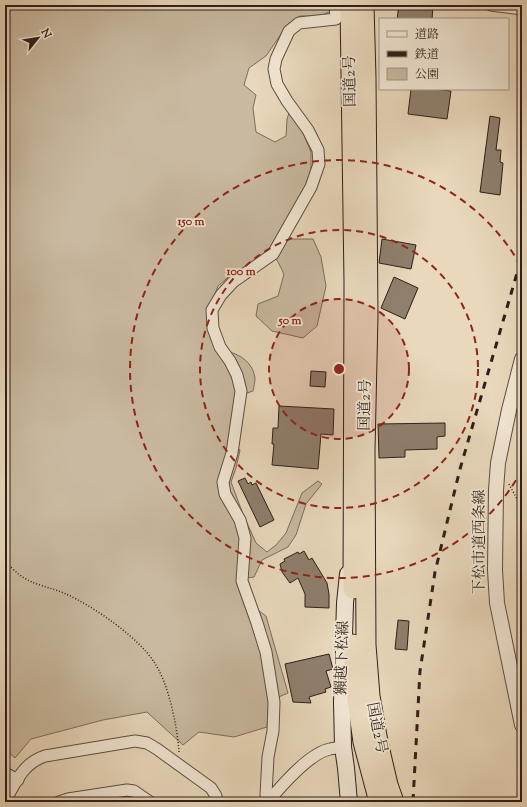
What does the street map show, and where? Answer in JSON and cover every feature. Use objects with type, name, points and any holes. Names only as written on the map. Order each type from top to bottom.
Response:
[{"type":"highway","name":"国道2号","points":[[350,5],[354,282],[352,515],[353,644],[356,700],[363,742],[378,802]]},
{"type":"highway","name":"国道2号","points":[[364,5],[368,315],[365,450],[366,645],[370,696],[378,742],[388,785],[394,802]]},
{"type":"main road","name":"獺越下松線","points":[[349,802],[343,747],[342,702],[344,641],[352,515]]},
{"type":"street","points":[[268,802],[266,794],[268,757],[273,731],[274,702],[266,652],[242,581],[245,538],[240,520],[225,494],[223,482],[232,454],[241,391],[237,375],[230,361],[220,347],[213,328],[212,310],[221,295],[233,282],[273,254],[311,187],[319,164],[318,150],[308,130],[287,101],[277,84],[274,70],[276,59],[289,30],[299,23],[336,20],[336,5]]},
{"type":"street","points":[[491,5],[522,9]]},
{"type":"street","name":"下松市道西条線","points":[[522,359],[498,463],[496,490],[495,570],[497,603],[522,725]]},
{"type":"street","points":[[5,801],[26,767],[35,760],[45,756],[135,741],[147,743],[211,788],[216,796],[217,802]]},
{"type":"street","points":[[268,802],[307,762],[331,748],[343,747]]},
{"type":"street","points":[[5,773],[18,780]]},
{"type":"street","points":[[59,802],[68,799],[127,790],[134,791],[150,802]]},
{"type":"path","points":[[508,481],[517,499],[522,515]]},
{"type":"path","points":[[5,561],[25,579],[83,602],[118,627],[142,647],[155,663],[171,704],[176,720],[180,766]]},
{"type":"green space","points":[[5,5],[331,5],[331,11],[320,16],[300,16],[288,24],[266,56],[249,68],[244,85],[256,95],[253,108],[256,132],[275,142],[286,136],[287,119],[289,113],[301,128],[311,152],[311,173],[299,203],[285,228],[291,239],[313,239],[321,257],[326,286],[317,326],[303,338],[272,331],[256,316],[258,304],[278,296],[284,274],[277,260],[266,255],[250,267],[233,273],[218,286],[208,312],[209,333],[217,349],[236,354],[241,357],[250,365],[255,378],[253,391],[236,397],[231,420],[231,440],[240,450],[231,482],[256,543],[267,552],[276,545],[286,533],[302,493],[318,481],[322,484],[306,504],[296,535],[288,547],[262,560],[254,577],[239,579],[247,602],[266,616],[288,693],[269,701],[267,727],[234,737],[199,732],[183,745],[147,712],[103,720],[31,739],[15,758],[5,749]]},
{"type":"building","points":[[399,5],[433,7],[432,18],[397,18]]},
{"type":"building","points":[[411,90],[451,91],[447,119],[408,114]]},
{"type":"building","points":[[490,116],[500,118],[496,150],[501,150],[500,162],[503,163],[500,195],[480,192]]},
{"type":"building","points":[[382,239],[416,245],[411,269],[379,263]]},
{"type":"building","points":[[394,277],[418,288],[405,319],[381,308]]},
{"type":"building","points":[[311,371],[326,372],[325,387],[310,386]]},
{"type":"building","points":[[279,406],[334,409],[333,435],[321,434],[318,469],[272,465],[274,444],[272,444],[273,428],[278,428]]},
{"type":"building","points":[[445,423],[445,436],[437,437],[437,449],[405,450],[405,457],[379,458],[378,424]]},
{"type":"building","points":[[245,478],[248,484],[251,482],[252,485],[256,483],[274,520],[260,527],[238,481]]},
{"type":"building","points":[[304,551],[309,560],[312,558],[327,583],[329,608],[305,607],[305,594],[298,578],[290,583],[282,572],[280,564],[285,561],[284,559],[298,552],[299,554]]},
{"type":"building","points":[[398,620],[409,621],[407,650],[395,649]]},
{"type":"building","points":[[329,654],[333,669],[326,671],[331,687],[325,689],[326,692],[309,697],[311,703],[293,702],[285,664]]},
{"type":"railway","points":[[413,801],[420,671],[435,572],[460,469],[522,256]]}]
